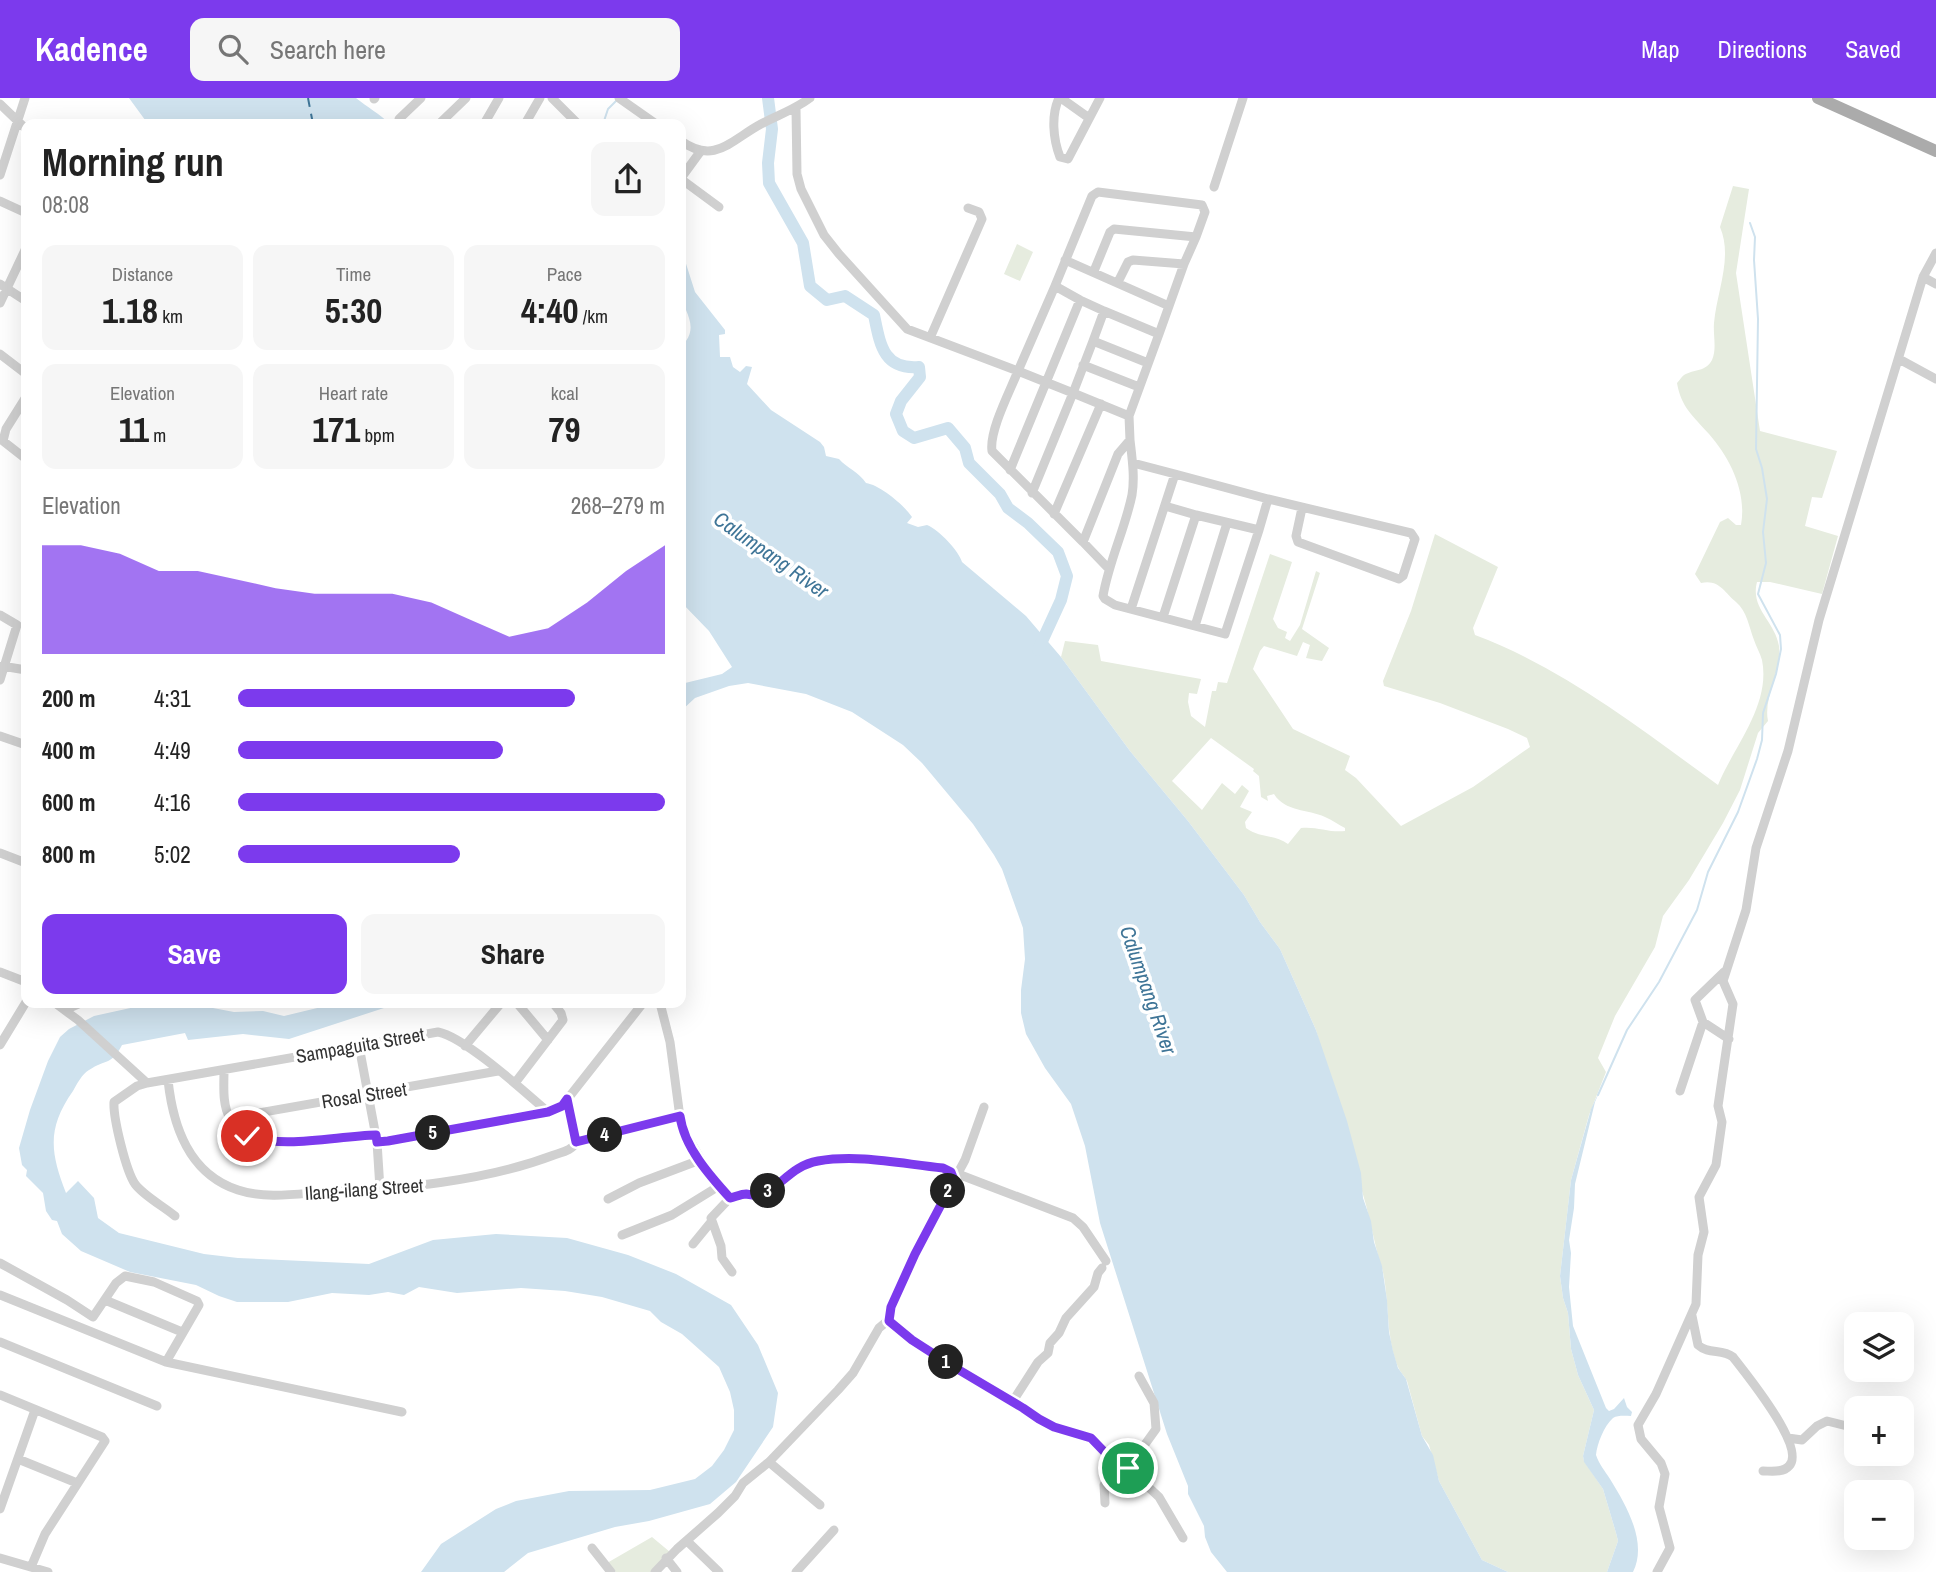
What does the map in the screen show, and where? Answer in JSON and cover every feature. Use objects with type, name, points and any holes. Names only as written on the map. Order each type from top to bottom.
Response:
[{"type":"main road","points":[[1818,98],[1936,151]]},
{"type":"street","points":[[0,175],[25,98]]},
{"type":"street","points":[[399,119],[421,98]]},
{"type":"street","points":[[444,119],[466,98]]},
{"type":"street","points":[[487,119],[499,98]]},
{"type":"street","points":[[528,119],[540,98]]},
{"type":"street","points":[[552,98],[573,119]]},
{"type":"street","points":[[619,98],[648,119]]},
{"type":"street","points":[[686,172],[700,152],[731,145],[761,124],[796,109],[810,98]]},
{"type":"street","points":[[1089,118],[1060,98],[1054,110],[1056,148],[1060,157],[1068,159],[1100,98]]},
{"type":"street","points":[[1214,187],[1243,98]]},
{"type":"street","points":[[0,104],[21,123]]},
{"type":"street","points":[[796,109],[797,174],[801,189],[824,235],[906,329],[1047,381],[1129,416]]},
{"type":"street","points":[[686,144],[700,152]]},
{"type":"street","points":[[686,183],[719,207]]},
{"type":"street","points":[[1108,568],[1032,493],[992,451],[991,446],[1018,371],[1092,196],[1097,192],[1202,205],[1205,212],[1129,416],[1133,464],[1132,497],[1108,568],[1103,596],[1115,605],[1225,634],[1268,499]]},
{"type":"street","points":[[0,201],[21,211]]},
{"type":"street","points":[[930,338],[982,219],[979,212],[968,208]]},
{"type":"street","points":[[1094,271],[1110,232],[1114,229],[1196,237]]},
{"type":"street","points":[[1657,1572],[1670,1548],[1659,1507],[1665,1474],[1661,1463],[1642,1439],[1638,1425],[1657,1394],[1696,1304],[1698,1255],[1704,1232],[1699,1197],[1716,1165],[1723,1122],[1718,1106],[1733,1004],[1722,984],[1746,910],[1754,855],[1788,751],[1819,620],[1923,277],[1936,253]]},
{"type":"street","points":[[0,303],[3,285],[21,256]]},
{"type":"street","points":[[1065,260],[1169,306]]},
{"type":"street","points":[[1118,282],[1128,262],[1133,260],[1184,264]]},
{"type":"street","points":[[1923,277],[1936,284]]},
{"type":"street","points":[[3,285],[21,298]]},
{"type":"street","points":[[1055,286],[1080,300],[1159,334]]},
{"type":"street","points":[[1010,470],[1080,300]]},
{"type":"street","points":[[1032,493],[1104,311]]},
{"type":"street","points":[[1093,341],[1148,363]]},
{"type":"street","points":[[0,354],[21,370]]},
{"type":"street","points":[[1899,359],[1936,379]]},
{"type":"street","points":[[1083,365],[1139,387]]},
{"type":"street","points":[[1054,514],[1101,404]]},
{"type":"street","points":[[21,405],[6,429],[3,441],[21,455]]},
{"type":"street","points":[[1083,542],[1118,454],[1130,440]]},
{"type":"street","points":[[1133,464],[1301,508],[1411,533],[1415,539],[1401,578],[1298,542],[1296,536],[1301,508]]},
{"type":"street","points":[[1131,609],[1175,474]]},
{"type":"street","points":[[1165,506],[1259,530]]},
{"type":"street","points":[[1163,617],[1196,515]]},
{"type":"street","points":[[1195,626],[1227,523]]},
{"type":"street","points":[[0,615],[17,625],[0,680]]},
{"type":"street","points":[[3,666],[21,669]]},
{"type":"street","points":[[0,736],[21,743]]},
{"type":"street","points":[[0,853],[21,861]]},
{"type":"street","points":[[1680,1091],[1703,1022],[1696,998],[1726,970]]},
{"type":"street","points":[[0,972],[21,980]]},
{"type":"street","points":[[0,1045],[22,1008]]},
{"type":"street","points":[[62,1008],[147,1083]]},
{"type":"street","points":[[65,1010],[70,1008]]},
{"type":"street","points":[[466,1046],[497,1008]]},
{"type":"street","points":[[521,1008],[548,1041]]},
{"type":"street","points":[[514,1083],[563,1020],[557,1008]]},
{"type":"street","points":[[224,1070],[226,1105],[230,1118],[247,1136],[260,1140],[286,1141],[376,1138],[548,1112],[562,1106],[639,1008]]},
{"type":"street","points":[[661,1008],[670,1042],[681,1125],[700,1160],[730,1198]]},
{"type":"street","points":[[1703,1022],[1729,1039]]},
{"type":"street","name":"Sampaguita Street","points":[[175,1216],[136,1185],[114,1117],[113,1106],[116,1099],[136,1086],[438,1032],[450,1034],[548,1112]]},
{"type":"street","points":[[359,1046],[376,1138],[380,1189]]},
{"type":"street","name":"Rosal Street","points":[[230,1118],[498,1071]]},
{"type":"street","name":"Ilang-ilang Street","points":[[168,1080],[176,1126],[192,1157],[205,1171],[226,1184],[238,1190],[267,1195],[380,1189],[469,1179],[537,1161],[573,1148],[576,1142],[680,1116]]},
{"type":"street","points":[[567,1099],[576,1142]]},
{"type":"street","points":[[654,1572],[735,1496],[743,1482],[769,1462],[853,1373],[878,1328],[889,1321],[891,1307],[915,1254],[956,1177],[984,1107]]},
{"type":"street","points":[[694,1244],[711,1222],[713,1214],[730,1198],[743,1194],[757,1196],[786,1175],[818,1161],[873,1159],[886,1163],[943,1168],[956,1177],[1073,1219],[1083,1227],[1104,1265],[1098,1273],[1094,1287],[1066,1318],[1059,1333],[1050,1343],[1048,1353],[1038,1362],[1013,1401]]},
{"type":"street","points":[[608,1199],[639,1183],[700,1160]]},
{"type":"street","points":[[622,1235],[672,1215],[719,1186]]},
{"type":"street","points":[[711,1222],[721,1246],[722,1258],[732,1272]]},
{"type":"street","points":[[0,1264],[93,1317]]},
{"type":"street","points":[[87,1330],[116,1283],[125,1276],[154,1282],[199,1303],[166,1362]]},
{"type":"street","points":[[0,1295],[166,1362],[402,1412]]},
{"type":"street","points":[[105,1300],[183,1332]]},
{"type":"street","points":[[1692,1314],[1698,1345],[1705,1350],[1725,1352],[1733,1357],[1779,1421],[1788,1438],[1793,1458],[1789,1466],[1780,1471],[1763,1471]]},
{"type":"street","points":[[889,1321],[912,1340],[954,1367],[1054,1427],[1091,1438],[1158,1497],[1183,1538]]},
{"type":"street","points":[[0,1342],[158,1406]]},
{"type":"street","points":[[1105,1503],[1104,1485],[1156,1429],[1154,1403],[1139,1376]]},
{"type":"street","points":[[0,1395],[102,1437],[105,1441],[45,1534],[31,1567]]},
{"type":"street","points":[[0,1510],[36,1410]]},
{"type":"street","points":[[1788,1438],[1802,1440],[1827,1420],[1844,1426]]},
{"type":"street","points":[[18,1459],[78,1483]]},
{"type":"street","points":[[769,1462],[820,1505]]},
{"type":"street","points":[[796,1572],[834,1530]]},
{"type":"street","points":[[687,1541],[719,1572]]},
{"type":"street","points":[[592,1548],[611,1572]]},
{"type":"street","points":[[0,1558],[48,1572]]},
{"type":"street","points":[[666,1558],[677,1572]]},
{"type":"shaded area","points":[[1733,186],[1749,189],[1736,273],[1760,431],[1837,451],[1822,498],[1812,497],[1805,526],[1838,536],[1822,594],[1770,582],[1757,582],[1757,600],[1779,646],[1778,665],[1768,703],[1768,721],[1758,733],[1740,790],[1723,823],[1689,880],[1663,916],[1655,947],[1615,1016],[1598,1058],[1606,1072],[1589,1115],[1571,1180],[1560,1276],[1568,1313],[1571,1349],[1578,1375],[1594,1410],[1583,1456],[1603,1489],[1618,1541],[1607,1572],[1508,1572],[1482,1560],[1439,1481],[1429,1445],[1422,1436],[1407,1381],[1399,1369],[1393,1351],[1382,1267],[1316,1030],[1280,949],[1244,895],[1130,751],[1061,657],[1065,641],[1098,645],[1101,661],[1201,679],[1197,694],[1189,693],[1188,702],[1191,716],[1205,727],[1212,691],[1216,691],[1218,682],[1227,683],[1270,554],[1292,562],[1273,619],[1278,628],[1287,632],[1285,638],[1290,641],[1300,625],[1316,571],[1320,573],[1302,629],[1329,648],[1322,661],[1306,658],[1310,645],[1303,642],[1297,656],[1264,646],[1253,669],[1293,729],[1350,756],[1345,770],[1356,778],[1401,826],[1473,787],[1530,747],[1527,738],[1508,729],[1440,703],[1384,686],[1383,681],[1411,611],[1435,534],[1498,567],[1473,628],[1475,635],[1571,682],[1718,785],[1756,709],[1763,677],[1762,660],[1743,610],[1721,587],[1707,582],[1701,583],[1695,574],[1720,522],[1728,518],[1736,525],[1741,525],[1742,513],[1739,488],[1730,465],[1717,443],[1685,405],[1677,383],[1684,375],[1706,367],[1712,360],[1715,347],[1714,323],[1725,262],[1724,238],[1720,227]],"holes":[[[1211,738],[1254,769],[1259,776],[1261,797],[1268,801],[1267,796],[1274,794],[1284,804],[1325,817],[1345,828],[1345,831],[1301,828],[1288,844],[1246,828],[1245,822],[1252,812],[1240,807],[1249,791],[1242,785],[1235,794],[1222,783],[1202,810],[1172,781]]]},
{"type":"shaded area","points":[[1017,244],[1033,252],[1020,281],[1004,274]]},
{"type":"shaded area","points":[[652,1537],[670,1552],[652,1572],[616,1572],[607,1563]]},
{"type":"water","points":[[129,98],[356,98],[384,119],[144,119]]},
{"type":"water","name":"Calumpang River","points":[[686,264],[695,292],[725,330],[725,334],[719,335],[720,357],[730,357],[733,367],[740,372],[746,366],[752,367],[747,384],[771,410],[820,442],[826,456],[839,459],[866,483],[878,487],[898,501],[912,517],[907,523],[918,527],[927,525],[937,531],[953,547],[962,562],[1026,616],[1061,657],[1130,751],[1188,821],[1244,895],[1280,949],[1316,1030],[1347,1121],[1361,1173],[1363,1198],[1382,1266],[1393,1351],[1398,1368],[1406,1379],[1422,1436],[1433,1455],[1439,1481],[1482,1560],[1508,1572],[1227,1572],[1211,1552],[1204,1526],[1188,1494],[1188,1486],[1167,1434],[1100,1223],[1085,1146],[1071,1104],[1045,1068],[1026,1034],[1021,1013],[1025,959],[1023,928],[1002,869],[994,855],[973,824],[922,763],[903,745],[852,712],[806,694],[748,683],[729,686],[695,698],[686,706],[686,683],[722,674],[732,667],[709,631],[686,607],[686,341],[691,329],[686,310]]},
{"type":"water","points":[[130,1008],[213,1008],[234,1012],[263,1011],[284,1016],[317,1008],[384,1008],[289,1039],[243,1034],[188,1040],[185,1033],[122,1045],[112,1059],[84,1074],[59,1117],[55,1129],[54,1152],[66,1193],[78,1181],[94,1198],[98,1218],[119,1233],[204,1254],[369,1264],[433,1240],[496,1234],[567,1238],[628,1255],[676,1274],[731,1305],[758,1345],[778,1393],[773,1427],[736,1482],[710,1504],[649,1521],[615,1527],[528,1553],[504,1572],[421,1572],[441,1544],[496,1509],[516,1501],[569,1491],[650,1490],[695,1479],[712,1466],[734,1430],[730,1392],[719,1367],[682,1334],[661,1322],[650,1311],[602,1297],[521,1288],[457,1293],[419,1287],[404,1295],[388,1292],[369,1295],[332,1293],[288,1302],[237,1302],[196,1285],[130,1272],[81,1251],[62,1234],[57,1221],[52,1220],[46,1211],[43,1193],[26,1176],[27,1170],[22,1165],[19,1148],[48,1061],[60,1037],[94,1016]]},
{"type":"water","points":[[1604,1081],[1595,1102],[1575,1184],[1569,1240],[1569,1287],[1573,1326],[1606,1408],[1609,1411],[1614,1409],[1624,1398],[1632,1412],[1631,1416],[1617,1416],[1610,1421],[1596,1455],[1622,1500],[1637,1536],[1637,1560],[1633,1572],[1607,1572],[1618,1541],[1603,1489],[1584,1462],[1583,1456],[1594,1410],[1578,1375],[1571,1349],[1568,1313],[1560,1276],[1571,1180],[1591,1109]]},
{"type":"waterway","points":[[768,98],[772,129],[768,163],[769,183],[803,243],[810,286],[827,300],[845,296],[874,315],[881,345],[891,360],[907,367],[919,367],[920,377],[901,401],[896,414],[903,431],[914,438],[948,428],[965,448],[969,463],[1000,494],[1008,508],[1058,552],[1067,576],[1061,600],[1038,650]]},
{"type":"waterway","points":[[605,119],[608,109],[616,101]]},
{"type":"waterway","points":[[1598,1095],[1627,1030],[1659,982],[1697,910],[1708,872],[1738,812],[1757,759],[1762,740],[1763,713],[1781,649],[1780,635],[1758,594],[1766,563],[1763,532],[1767,499],[1756,449],[1758,319],[1755,237],[1750,223]]},
{"type":"ferry route","points":[[308,98],[312,119]]},
{"type":"route","points":[[247,1136],[260,1140],[286,1141],[376,1135],[377,1142],[388,1141],[548,1112],[562,1106],[567,1099],[576,1142],[680,1116],[681,1125],[693,1149],[711,1177],[730,1198],[743,1194],[757,1196],[786,1175],[818,1161],[873,1159],[886,1163],[943,1168],[951,1172],[954,1180],[915,1254],[891,1307],[889,1321],[912,1340],[1039,1419],[1054,1427],[1091,1438],[1118,1466],[1128,1468]]}]
